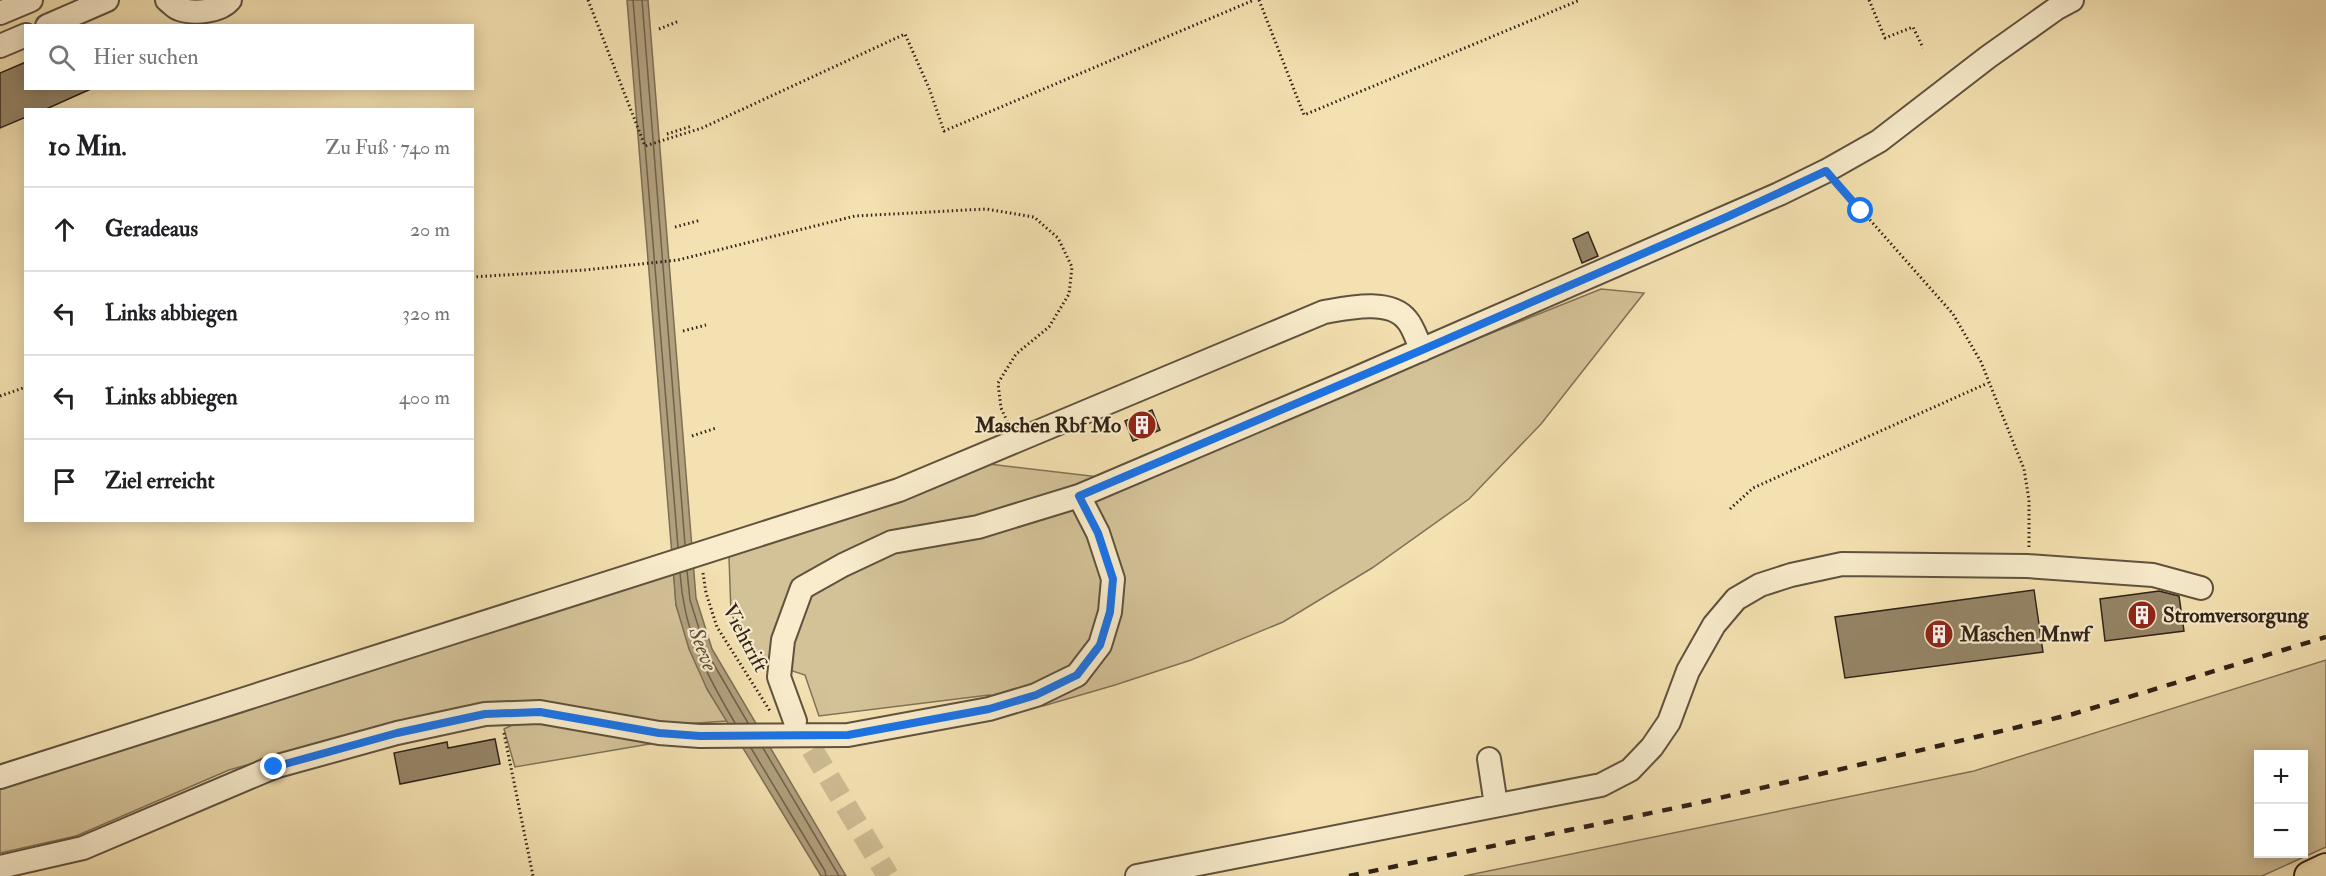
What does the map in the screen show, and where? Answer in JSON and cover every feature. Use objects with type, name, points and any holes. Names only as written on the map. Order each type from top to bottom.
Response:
[{"type":"main road","points":[[2309,876],[2326,868]]},
{"type":"lane","points":[[0,13],[31,0]]},
{"type":"lane","points":[[52,24],[107,0]]},
{"type":"lane","points":[[167,0],[178,9],[205,12],[227,4],[230,0]]},
{"type":"lane","points":[[795,721],[779,677],[783,640],[802,588],[843,565],[892,542],[978,527],[1079,496],[1422,350],[1718,221],[1826,171],[1879,141],[1988,57],[2057,8],[2072,0]]},
{"type":"lane","points":[[0,46],[24,36]]},
{"type":"lane","points":[[0,777],[899,490],[1324,312],[1363,306],[1391,309],[1407,318],[1422,350]]},
{"type":"lane","points":[[0,867],[83,848],[274,767],[397,733],[485,714],[540,712],[659,733],[848,735],[989,709],[1036,695],[1077,675],[1100,645],[1110,612],[1113,579],[1098,533],[1079,496]]},
{"type":"lane","points":[[1137,876],[1601,784],[1630,770],[1652,747],[1669,722],[1688,671],[1714,626],[1736,599],[1760,585],[1791,575],[1842,564],[2027,566],[2153,575],[2201,588]]},
{"type":"lane","points":[[1489,759],[1496,805]]},
{"type":"path","points":[[588,0],[645,146],[702,128],[905,34],[929,88],[944,131],[1254,0]]},
{"type":"path","points":[[1259,0],[1304,115],[1580,0]]},
{"type":"path","points":[[1869,0],[1885,38],[1913,27],[1923,48]]},
{"type":"path","points":[[659,29],[679,21]]},
{"type":"path","points":[[668,134],[692,126]]},
{"type":"path","points":[[1826,171],[1953,314],[1981,362],[2024,469],[2031,532],[2027,566]]},
{"type":"path","points":[[474,277],[585,270],[678,260],[855,216],[986,209],[1034,217],[1058,238],[1072,267],[1069,294],[1049,327],[1016,354],[998,383],[1001,408],[1016,441]]},
{"type":"path","points":[[675,226],[701,220]]},
{"type":"path","points":[[683,331],[706,325]]},
{"type":"path","points":[[1730,509],[1753,488],[1988,383]]},
{"type":"path","points":[[0,396],[24,388]]},
{"type":"path","points":[[692,436],[716,428]]},
{"type":"path","name":"Viehtrift","points":[[702,566],[706,593],[717,627],[771,714]]},
{"type":"path","points":[[500,713],[534,876]]},
{"type":"shaded area","points":[[1601,289],[1644,293],[1541,424],[1469,499],[1372,568],[1283,622],[1191,660],[1043,706],[989,695],[819,716],[805,675],[759,660],[731,614],[729,557],[895,500],[989,464],[1125,480]]},
{"type":"shaded area","points":[[674,574],[676,605],[707,689],[727,721],[652,726],[538,704],[433,713],[229,770],[76,836],[0,853],[0,784]]},
{"type":"shaded area","points":[[2326,660],[2326,847],[2308,855],[2308,750],[2254,750],[2254,858],[2302,858],[2262,876],[1464,876],[1974,771]]},
{"type":"shaded area","points":[[525,719],[667,741],[515,767],[504,729]]},
{"type":"water","name":"Seeve","points":[[627,0],[648,0],[696,598],[712,649],[846,876],[821,876],[707,689],[689,649],[676,605]]},
{"type":"building","points":[[24,63],[24,90],[89,90],[48,108],[24,108],[24,118],[0,128],[0,73]]},
{"type":"building","points":[[1588,232],[1598,256],[1582,263],[1573,239]]},
{"type":"building","name":"Maschen Rbf Mo","points":[[1152,410],[1160,430],[1133,441],[1125,421]]},
{"type":"building","name":"Maschen Mnwf","points":[[2034,590],[2043,652],[1845,678],[1835,617]]},
{"type":"building","name":"Stromversorgung","points":[[2159,591],[2179,596],[2184,631],[2105,641],[2100,599]]},
{"type":"building","points":[[495,739],[500,764],[400,784],[394,753],[447,742],[448,748]]},
{"type":"tunnel","points":[[795,721],[888,876]]},
{"type":"railway","points":[[1349,876],[1694,804],[2073,714],[2326,637]]},
{"type":"place","name":"Maschen Rbf Mo","points":[[1142,425]]},
{"type":"place","name":"Stromversorgung","points":[[2142,615]]},
{"type":"place","name":"Maschen Mnwf","points":[[1939,634]]},
{"type":"route","points":[[274,767],[397,733],[485,714],[540,712],[659,733],[700,736],[848,735],[989,709],[1036,695],[1077,675],[1100,645],[1110,612],[1113,579],[1098,533],[1079,496],[1422,350],[1779,194],[1826,171],[1861,211]]}]
